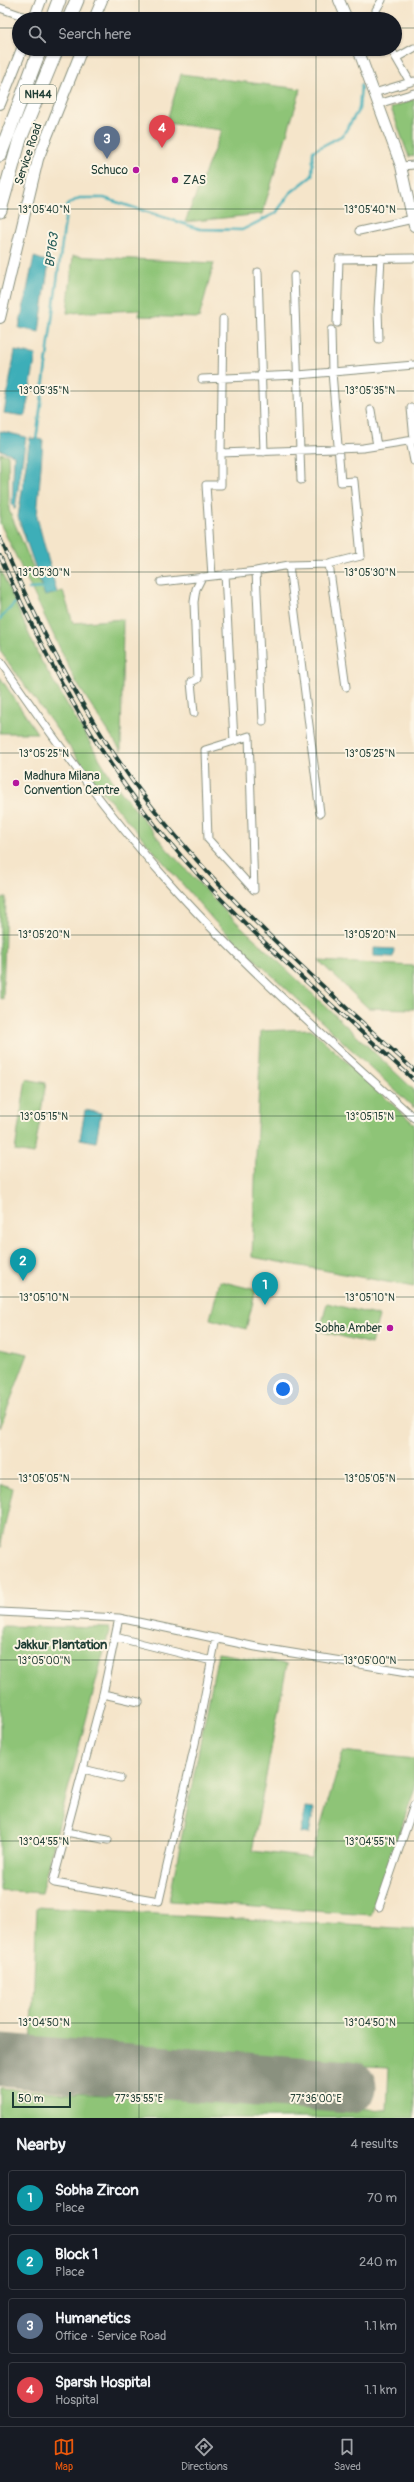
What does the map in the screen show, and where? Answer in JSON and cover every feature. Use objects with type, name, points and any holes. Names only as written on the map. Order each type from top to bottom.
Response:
[{"type":"highway","points":[[55,12],[59,0]]},
{"type":"highway","points":[[72,12],[77,0]]},
{"type":"highway","name":"NH44","points":[[0,155],[6,134],[37,56]]},
{"type":"highway","name":"NH44","points":[[0,210],[20,139],[54,56]]},
{"type":"main road","points":[[35,12],[41,0]]},
{"type":"main road","points":[[97,12],[102,0]]},
{"type":"main road","points":[[340,0],[344,12]]},
{"type":"main road","points":[[0,104],[19,56]]},
{"type":"main road","name":"Service Road","points":[[0,318],[38,159],[79,56]]},
{"type":"main road","points":[[361,56],[401,166],[412,203],[413,223]]},
{"type":"street","points":[[376,12],[382,0]]},
{"type":"street","points":[[0,8],[12,12]]},
{"type":"street","points":[[402,55],[414,48]]},
{"type":"street","points":[[374,93],[412,82],[396,58],[400,56]]},
{"type":"street","points":[[378,104],[414,93]]},
{"type":"street","points":[[401,166],[414,165]]},
{"type":"street","points":[[359,231],[413,223]]},
{"type":"street","points":[[337,322],[339,258],[414,258]]},
{"type":"street","points":[[379,340],[378,308],[381,258]]},
{"type":"street","points":[[258,272],[260,376],[264,452]]},
{"type":"street","points":[[294,276],[301,480]]},
{"type":"street","points":[[212,576],[206,485],[221,484],[224,378],[223,319]]},
{"type":"street","points":[[161,582],[256,571],[289,565],[329,564],[361,556],[354,481],[341,482],[332,372],[331,330]]},
{"type":"street","points":[[202,379],[298,375],[414,365]]},
{"type":"street","points":[[411,408],[414,460]]},
{"type":"street","points":[[371,410],[377,446]]},
{"type":"street","points":[[221,453],[338,449],[377,446],[413,440]]},
{"type":"street","points":[[329,564],[346,687]]},
{"type":"street","points":[[289,565],[320,813]]},
{"type":"street","points":[[256,571],[263,721]]},
{"type":"street","points":[[225,574],[234,741]]},
{"type":"street","points":[[194,713],[192,682],[197,679],[194,602],[196,589],[202,577]]},
{"type":"street","points":[[0,661],[117,821],[165,878],[251,969],[414,1118]]},
{"type":"street","points":[[249,736],[254,890],[208,839],[205,750],[234,741],[249,736]]},
{"type":"street","points":[[0,1612],[119,1618],[216,1638],[414,1673]]},
{"type":"street","points":[[119,1618],[103,1694],[54,1882],[159,1901],[216,1638]]},
{"type":"street","points":[[115,1637],[212,1661]]},
{"type":"street","points":[[103,1694],[139,1702]]},
{"type":"street","points":[[83,1769],[120,1778]]},
{"type":"street","points":[[379,1907],[414,1805]]},
{"type":"street","points":[[66,1832],[108,1840]]},
{"type":"green space","points":[[181,74],[301,89],[262,214],[185,222],[222,130],[166,123]]},
{"type":"green space","points":[[414,99],[414,156],[409,157],[391,108]]},
{"type":"green space","points":[[73,256],[214,263],[199,318],[139,316],[140,310],[67,313]]},
{"type":"green space","points":[[0,453],[8,455],[9,510],[45,596],[63,591],[73,623],[123,619],[121,751],[76,682],[0,523]]},
{"type":"green space","points":[[0,569],[40,659],[114,783],[167,849],[227,913],[414,1090],[414,1108],[216,923],[100,789],[0,651]]},
{"type":"green space","points":[[0,677],[37,733],[0,733]]},
{"type":"green space","points":[[0,898],[6,898],[3,999],[0,998]]},
{"type":"green space","points":[[319,961],[414,966],[414,1009],[368,1008]]},
{"type":"green space","points":[[311,1029],[414,1124],[414,1287],[252,1257],[261,1031]]},
{"type":"green space","points":[[26,1079],[46,1083],[40,1117],[21,1113]]},
{"type":"green space","points":[[20,1117],[40,1120],[34,1154],[15,1151]]},
{"type":"green space","points":[[220,1281],[256,1290],[246,1329],[210,1319]]},
{"type":"green space","points":[[327,1303],[379,1316],[371,1344],[320,1331]]},
{"type":"green space","points":[[0,1348],[28,1354],[0,1428]]},
{"type":"green space","points":[[0,1484],[13,1488],[0,1548]]},
{"type":"green space","points":[[0,1626],[110,1628],[41,1893],[0,1890]]},
{"type":"green space","points":[[218,1653],[287,1664],[252,1851],[311,1858],[343,1751],[414,1759],[414,1791],[371,1915],[169,1901]]},
{"type":"green space","points":[[37,1907],[414,1929],[414,2118],[0,2118],[0,2089],[387,2111],[389,2067],[31,2051]]},
{"type":"water","points":[[34,257],[49,262],[39,332],[19,328]]},
{"type":"water","points":[[15,351],[36,355],[25,416],[4,413]]},
{"type":"water","points":[[0,431],[26,437],[15,509],[12,504],[14,455],[0,450]]},
{"type":"water","points":[[30,438],[43,440],[37,517],[57,593],[45,596],[18,517]]},
{"type":"water","points":[[374,948],[394,949],[393,957],[374,956]]},
{"type":"water","points":[[85,1110],[101,1113],[96,1142],[80,1139]]},
{"type":"water","points":[[306,1808],[314,1809],[309,1834],[300,1833]]},
{"type":"waterway","name":"BP163","points":[[36,441],[67,205],[79,198],[104,198],[200,229],[242,230],[276,213],[290,193],[312,176],[313,151],[343,135],[359,109],[361,85]]},
{"type":"waterway","name":"BP163","points":[[29,589],[44,588]]},
{"type":"waterway","points":[[0,619],[16,602]]},
{"type":"runway","points":[[0,2060],[350,2087]]},
{"type":"railway","points":[[0,538],[31,607],[66,675],[105,741],[149,803],[210,875],[242,909],[414,1070]]},
{"type":"railway","points":[[0,556],[37,636],[79,714],[127,788],[154,823],[209,887],[266,944],[414,1080]]},
{"type":"place","name":"Sparsh Hospital","points":[[162,148]]},
{"type":"place","name":"Humanetics","points":[[107,159]]},
{"type":"place","name":"Schuco","points":[[136,170]]},
{"type":"place","name":"ZAS","points":[[175,180]]},
{"type":"place","name":"Madhura Milana Convention Centre","points":[[16,783]]},
{"type":"place","name":"Block 1","points":[[23,1281]]},
{"type":"place","name":"Sobha Zircon","points":[[265,1305]]},
{"type":"place","name":"Sobha Amber","points":[[390,1328]]},
{"type":"district","name":"Jakkur Plantation","points":[[61,1644]]}]
